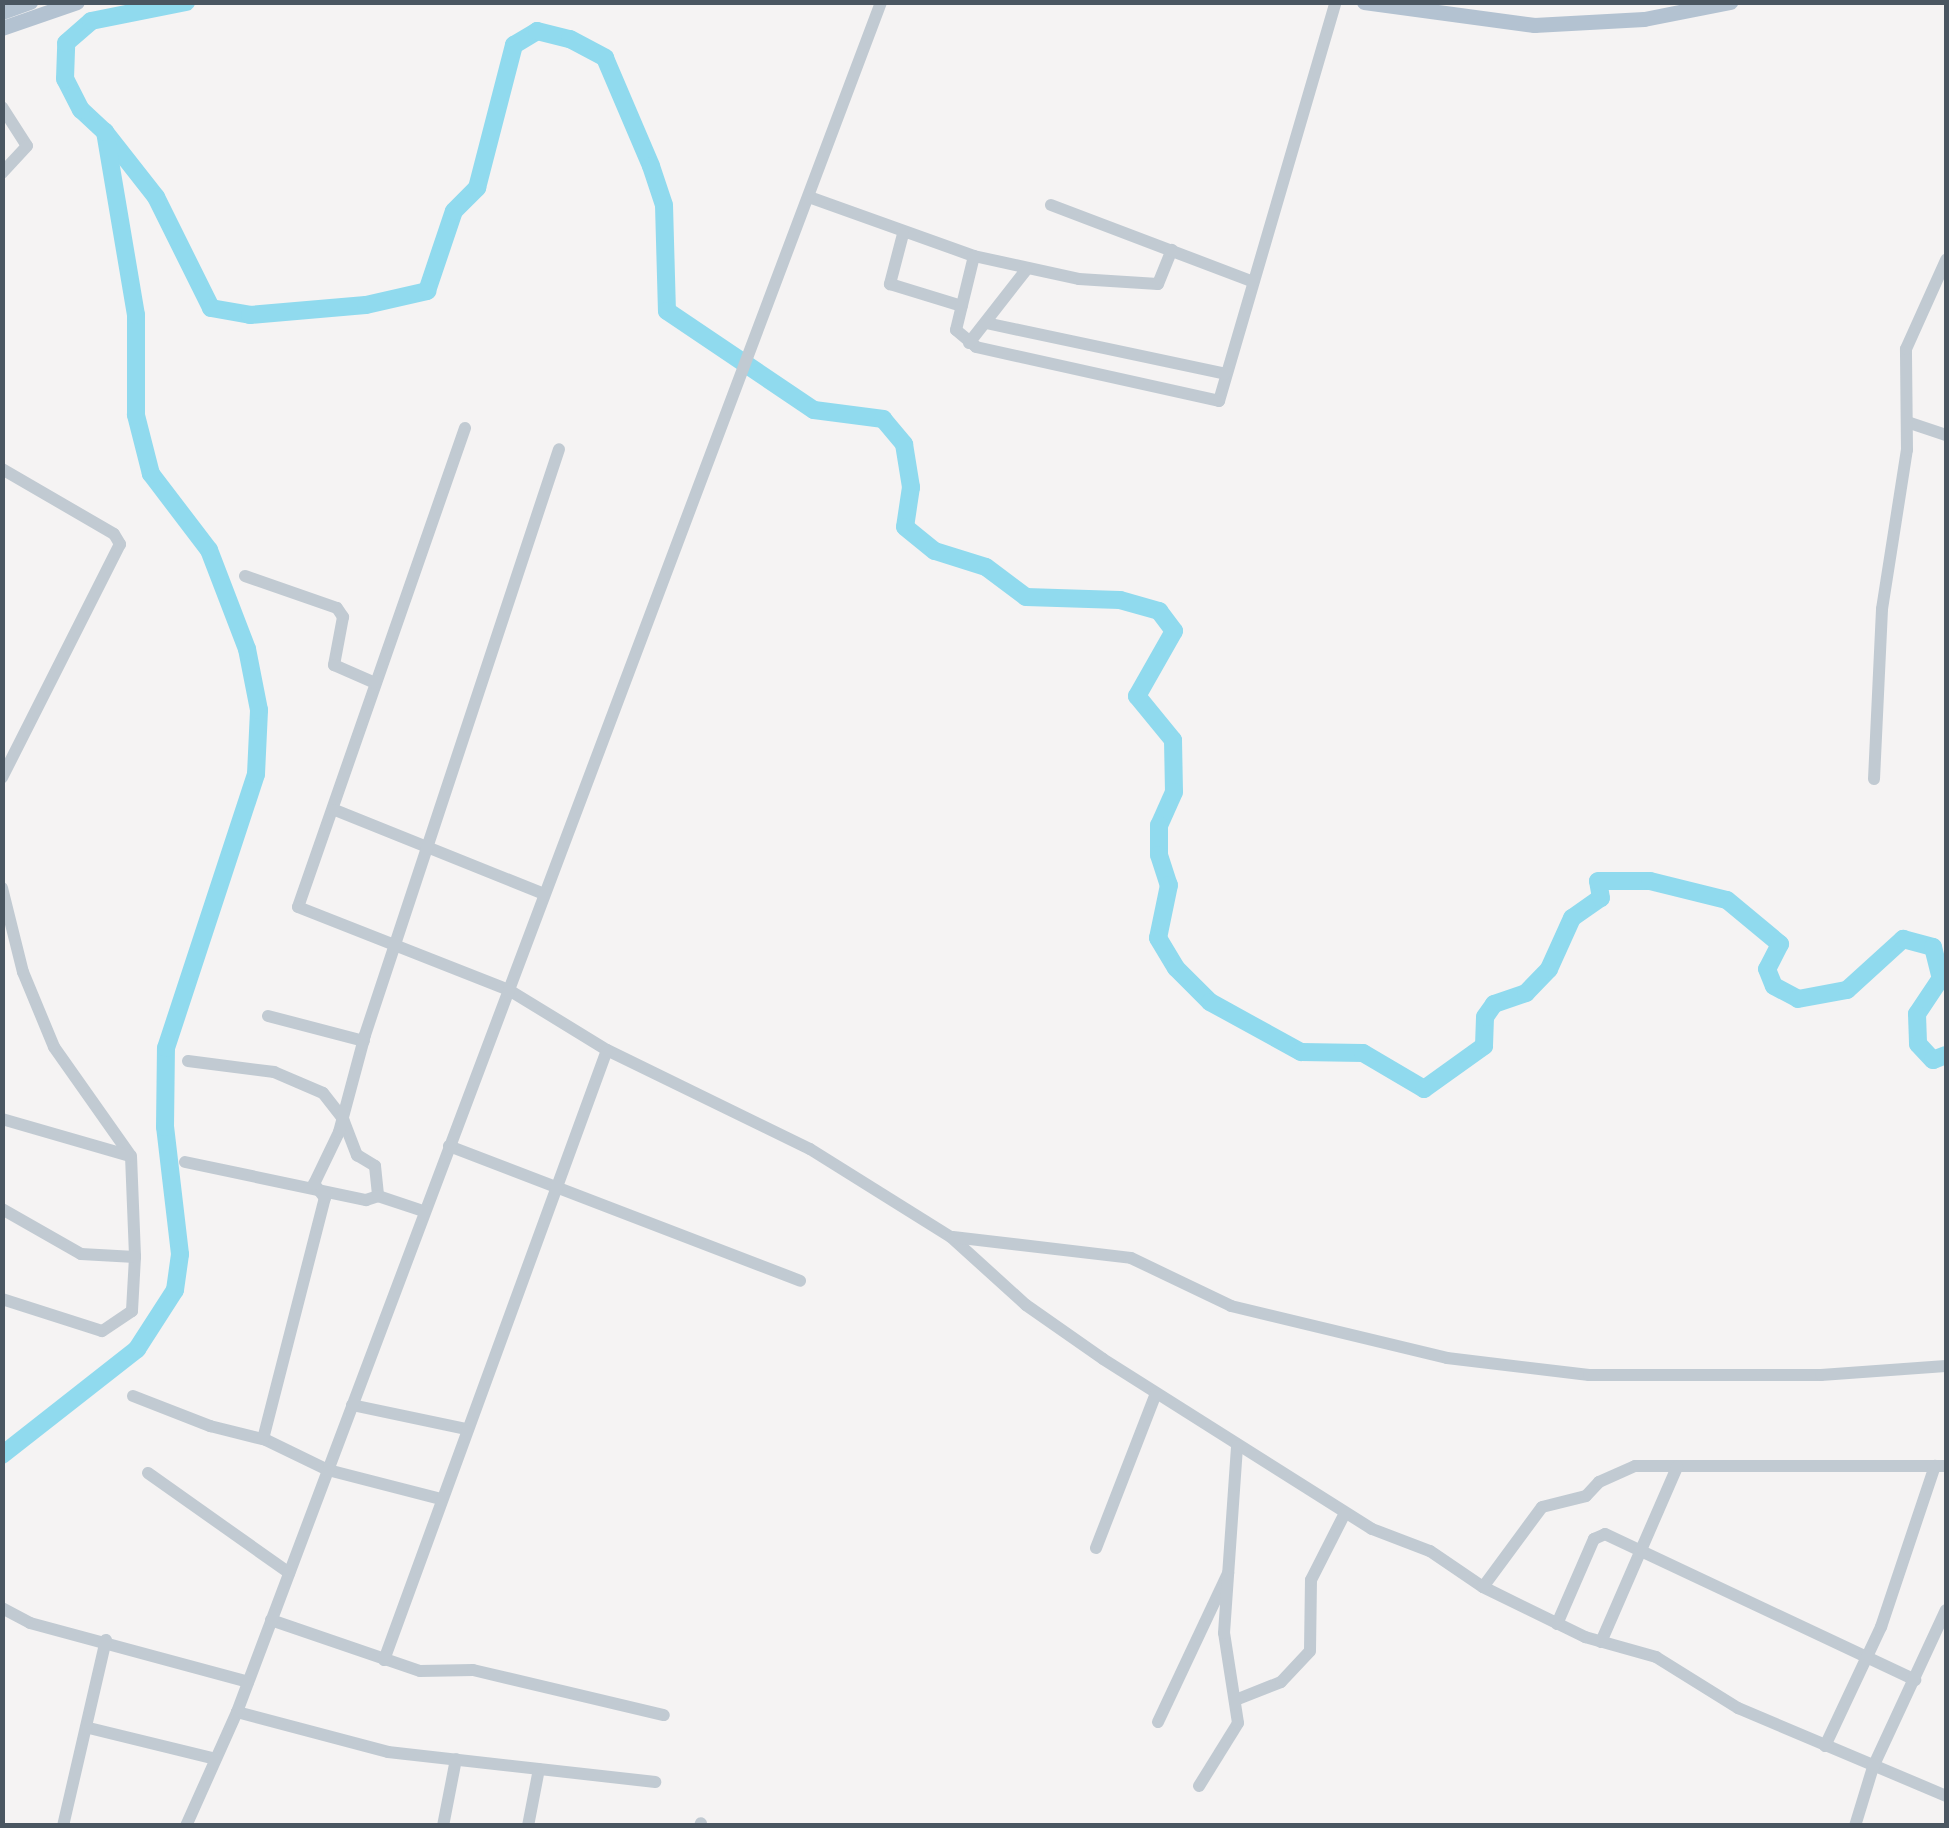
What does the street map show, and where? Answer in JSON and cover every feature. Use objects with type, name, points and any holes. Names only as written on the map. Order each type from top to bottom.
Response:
[{"type":"main road","points":[[2,28],[77,2]]},
{"type":"main road","points":[[1364,2],[1534,25],[1644,19],[1730,2]]},
{"type":"street","points":[[186,1826],[212,1758],[237,1712],[732,387],[882,2]]},
{"type":"street","points":[[974,256],[956,334],[969,342],[1216,402],[1336,2]]},
{"type":"street","points":[[2,107],[27,146],[2,173]]},
{"type":"street","points":[[809,197],[904,234],[1026,270],[1158,284],[1172,250]]},
{"type":"street","points":[[1050,205],[1251,281]]},
{"type":"street","points":[[904,234],[890,284],[962,306]]},
{"type":"street","points":[[1874,780],[1882,609],[1896,550],[1908,422],[1906,349],[1946,260]]},
{"type":"street","points":[[969,342],[1026,270]]},
{"type":"street","points":[[986,323],[1225,374]]},
{"type":"street","points":[[1908,422],[1946,435]]},
{"type":"street","points":[[464,428],[374,682],[335,810],[298,907],[509,990],[606,1050],[810,1149],[951,1237],[1026,1305],[1345,1513],[1430,1551],[1482,1586],[1558,1624],[1656,1658],[1738,1708],[1946,1796]]},
{"type":"street","points":[[314,1184],[344,1119],[394,946],[559,449]]},
{"type":"street","points":[[2,469],[114,534],[120,544],[2,778]]},
{"type":"street","points":[[245,576],[337,608],[343,618],[334,665],[374,682]]},
{"type":"street","points":[[335,810],[544,894]]},
{"type":"street","points":[[2,888],[24,972],[54,1047],[130,1156],[134,1257],[132,1312],[102,1330],[2,1298]]},
{"type":"street","points":[[268,1016],[364,1041]]},
{"type":"street","points":[[384,1660],[606,1050]]},
{"type":"street","points":[[188,1061],[301,1080],[344,1119],[346,1138],[381,1178],[378,1196]]},
{"type":"street","points":[[2,1118],[130,1156]]},
{"type":"street","points":[[449,1146],[800,1281]]},
{"type":"street","points":[[185,1162],[314,1184],[353,1197],[378,1196],[420,1210]]},
{"type":"street","points":[[264,1439],[325,1198],[314,1184]]},
{"type":"street","points":[[2,1209],[82,1254],[134,1257]]},
{"type":"street","points":[[951,1237],[1131,1258],[1232,1306],[1447,1358],[1589,1375],[1821,1376],[1946,1366]]},
{"type":"street","points":[[1096,1548],[1156,1392]]},
{"type":"street","points":[[134,1396],[210,1426],[264,1439],[328,1470],[441,1499]]},
{"type":"street","points":[[352,1405],[466,1429]]},
{"type":"street","points":[[1199,1786],[1238,1723],[1238,1699],[1224,1633],[1232,1566],[1237,1446]]},
{"type":"street","points":[[1482,1586],[1542,1507],[1586,1496],[1599,1482],[1635,1466],[1941,1466],[1868,1656],[1825,1746]]},
{"type":"street","points":[[1601,1642],[1644,1553],[1677,1467]]},
{"type":"street","points":[[148,1473],[289,1573]]},
{"type":"street","points":[[1238,1699],[1281,1682],[1310,1651],[1311,1580],[1345,1513]]},
{"type":"street","points":[[1558,1624],[1599,1534],[1915,1680]]},
{"type":"street","points":[[1158,1722],[1232,1566]]},
{"type":"street","points":[[2,1608],[30,1623],[106,1640],[248,1682]]},
{"type":"street","points":[[1855,1826],[1873,1767],[1946,1610]]},
{"type":"street","points":[[271,1620],[420,1672],[510,1677],[664,1714]]},
{"type":"street","points":[[63,1826],[89,1728],[106,1640]]},
{"type":"street","points":[[237,1712],[331,1741],[655,1782]]},
{"type":"street","points":[[89,1728],[212,1758]]},
{"type":"street","points":[[443,1826],[456,1759]]},
{"type":"street","points":[[528,1826],[538,1768]]},
{"type":"waterway","points":[[2,1455],[137,1349],[175,1290],[180,1254],[165,1127],[166,1048],[256,774],[259,710],[247,649],[209,550],[151,474],[136,415],[136,315],[105,132],[81,110],[65,79],[66,43],[91,21],[186,2]]},
{"type":"waterway","points":[[105,132],[156,197],[211,308],[250,315],[366,305],[427,291],[454,211],[477,188],[514,45],[537,31],[570,39],[605,58],[651,166],[664,205],[667,311],[814,410],[883,419],[904,444],[911,487],[905,527],[935,551],[986,567],[1026,597],[1120,600],[1159,611],[1174,631],[1137,696],[1173,740],[1174,792],[1159,825],[1159,855],[1169,885],[1158,938],[1176,968],[1210,1002],[1301,1052],[1363,1053],[1424,1089],[1484,1046],[1485,1017],[1494,1004],[1526,993],[1549,969],[1572,918],[1601,898],[1598,881],[1650,881],[1727,900],[1780,944],[1767,969],[1774,986],[1798,999],[1847,990],[1903,939],[1933,947],[1941,978],[1917,1014],[1918,1044],[1933,1060],[1946,1055]]}]
